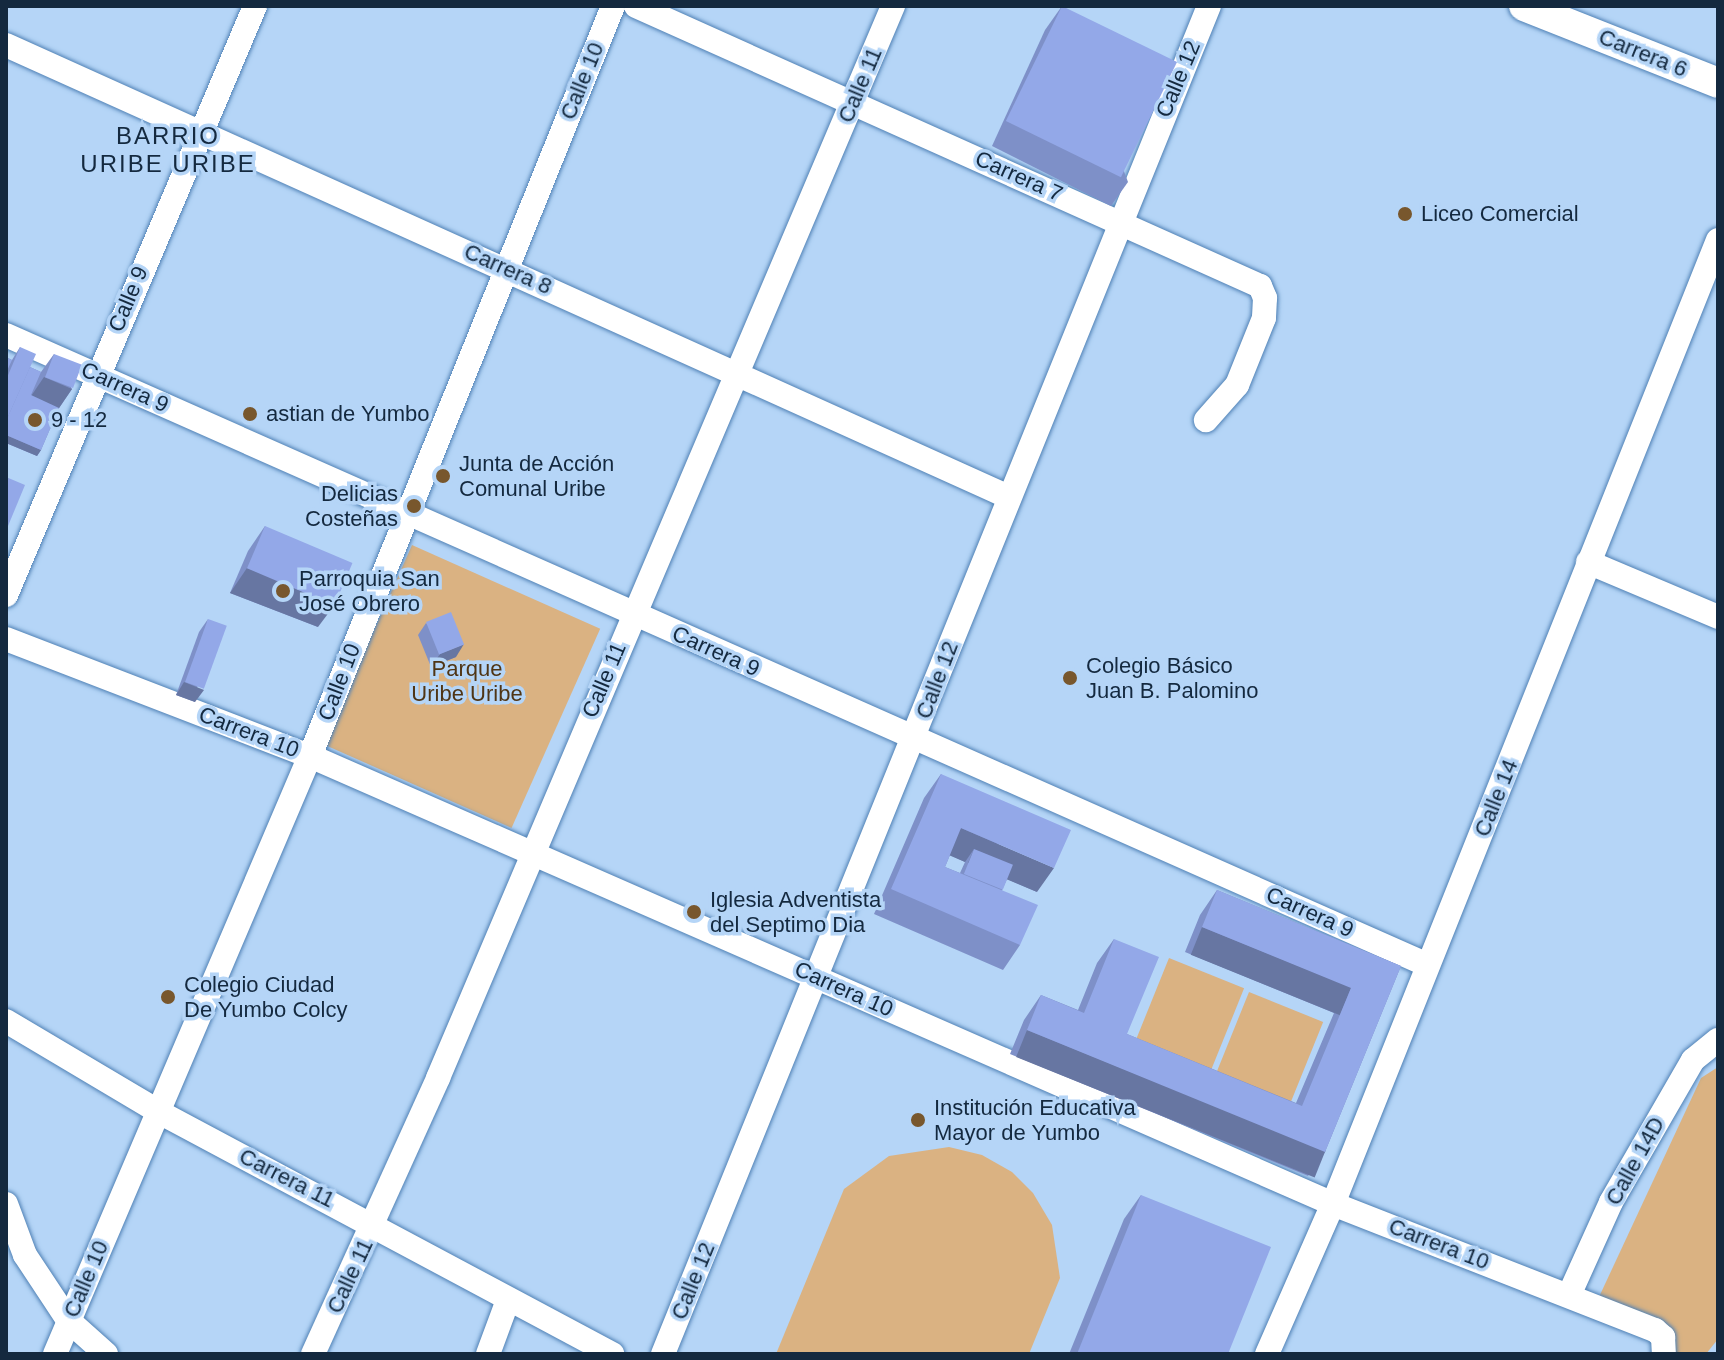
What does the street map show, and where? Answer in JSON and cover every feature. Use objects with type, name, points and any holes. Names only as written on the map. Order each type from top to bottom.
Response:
[{"type":"street","name":"Calle 9","points":[[6,595],[199,131],[255,6]]},
{"type":"street","name":"Calle 10","points":[[55,1354],[310,756],[404,515],[613,6]]},
{"type":"street","name":"Carrera 7","points":[[636,6],[1248,279],[1265,298],[1264,318],[1237,385],[1206,420]]},
{"type":"street","name":"Calle 11","points":[[313,1354],[375,1223],[632,615],[740,374],[893,6]]},
{"type":"street","name":"Calle 12","points":[[663,1354],[1209,6]]},
{"type":"street","name":"Carrera 6","points":[[1524,6],[1718,83]]},
{"type":"street","name":"Carrera 8","points":[[6,45],[506,267],[1009,497]]},
{"type":"street","name":"Calle 14","points":[[1267,1354],[1333,1204],[1718,240]]},
{"type":"street","name":"Carrera 9","points":[[6,335],[404,515],[1428,965]]},
{"type":"street","points":[[1588,562],[1718,617]]},
{"type":"street","name":"Carrera 10","points":[[6,639],[310,756],[1333,1204],[1570,1293],[1660,1332],[1664,1354]]},
{"type":"street","name":"Carrera 11","points":[[6,1021],[159,1112],[375,1223],[598,1351]]},
{"type":"street","name":"Calle 14D","points":[[1570,1293],[1611,1202],[1686,1072],[1718,1040]]},
{"type":"street","points":[[6,1204],[15,1255],[68,1320],[106,1354]]},
{"type":"street","points":[[488,1354],[508,1300]]},
{"type":"green space","name":"Parque Uribe Uribe","points":[[412,545],[600,629],[512,828],[323,744]]},
{"type":"green space","points":[[1169,958],[1244,988],[1204,1088],[1129,1057]]},
{"type":"green space","points":[[1249,992],[1323,1022],[1283,1120],[1209,1090]]},
{"type":"green space","points":[[1718,1067],[1718,1339],[1706,1354],[1672,1354],[1599,1297],[1701,1078]]},
{"type":"green space","points":[[949,1147],[982,1155],[1012,1172],[1033,1193],[1052,1225],[1060,1278],[1029,1354],[776,1354],[844,1189],[889,1156]]},
{"type":"building","points":[[1062,6],[1177,62],[1121,177],[1006,121]]},
{"type":"building","points":[[20,347],[36,354],[7,419],[6,380]]},
{"type":"building","points":[[54,354],[82,365],[73,388],[45,377]]},
{"type":"building","points":[[6,357],[12,360],[6,373]]},
{"type":"building","points":[[30,367],[41,372],[31,395],[59,408],[41,450],[6,435],[6,421]]},
{"type":"building","points":[[6,477],[25,485],[8,526],[6,525]]},
{"type":"building","points":[[265,526],[352,563],[334,605],[247,568]]},
{"type":"building","points":[[451,612],[464,644],[439,655],[426,622]]},
{"type":"building","points":[[208,619],[227,626],[204,689],[185,682]]},
{"type":"building","points":[[941,774],[1071,830],[1054,868],[961,828],[945,867],[1038,905],[1020,945],[891,889]]},
{"type":"building","points":[[974,849],[1013,865],[1003,890],[964,874]]},
{"type":"building","points":[[1217,890],[1401,966],[1325,1152],[1027,1030],[1041,995],[1084,1013],[1114,939],[1159,957],[1127,1034],[1302,1106],[1351,988],[1202,927]]},
{"type":"building","points":[[1141,1195],[1271,1247],[1228,1354],[1077,1354]]},
{"type":"place","name":"Liceo Comercial","points":[[1405,214]]},
{"type":"place","name":"astian de Yumbo","points":[[250,414]]},
{"type":"place","name":"9 - 12","points":[[35,420]]},
{"type":"place","name":"Junta de Acción Comunal Uribe","points":[[443,476]]},
{"type":"place","name":"Delicias Costeñas","points":[[414,506]]},
{"type":"place","name":"Parroquia San José Obrero","points":[[283,591]]},
{"type":"place","name":"Colegio Básico Juan B. Palomino","points":[[1070,678]]},
{"type":"place","name":"Iglesia Adventista del Septimo Dia","points":[[694,912]]},
{"type":"place","name":"Colegio Ciudad De Yumbo Colcy","points":[[168,997]]},
{"type":"place","name":"Institución Educativa Mayor de Yumbo","points":[[918,1120]]},
{"type":"district","name":"BARRIO URIBE URIBE","points":[[168,150]]}]
